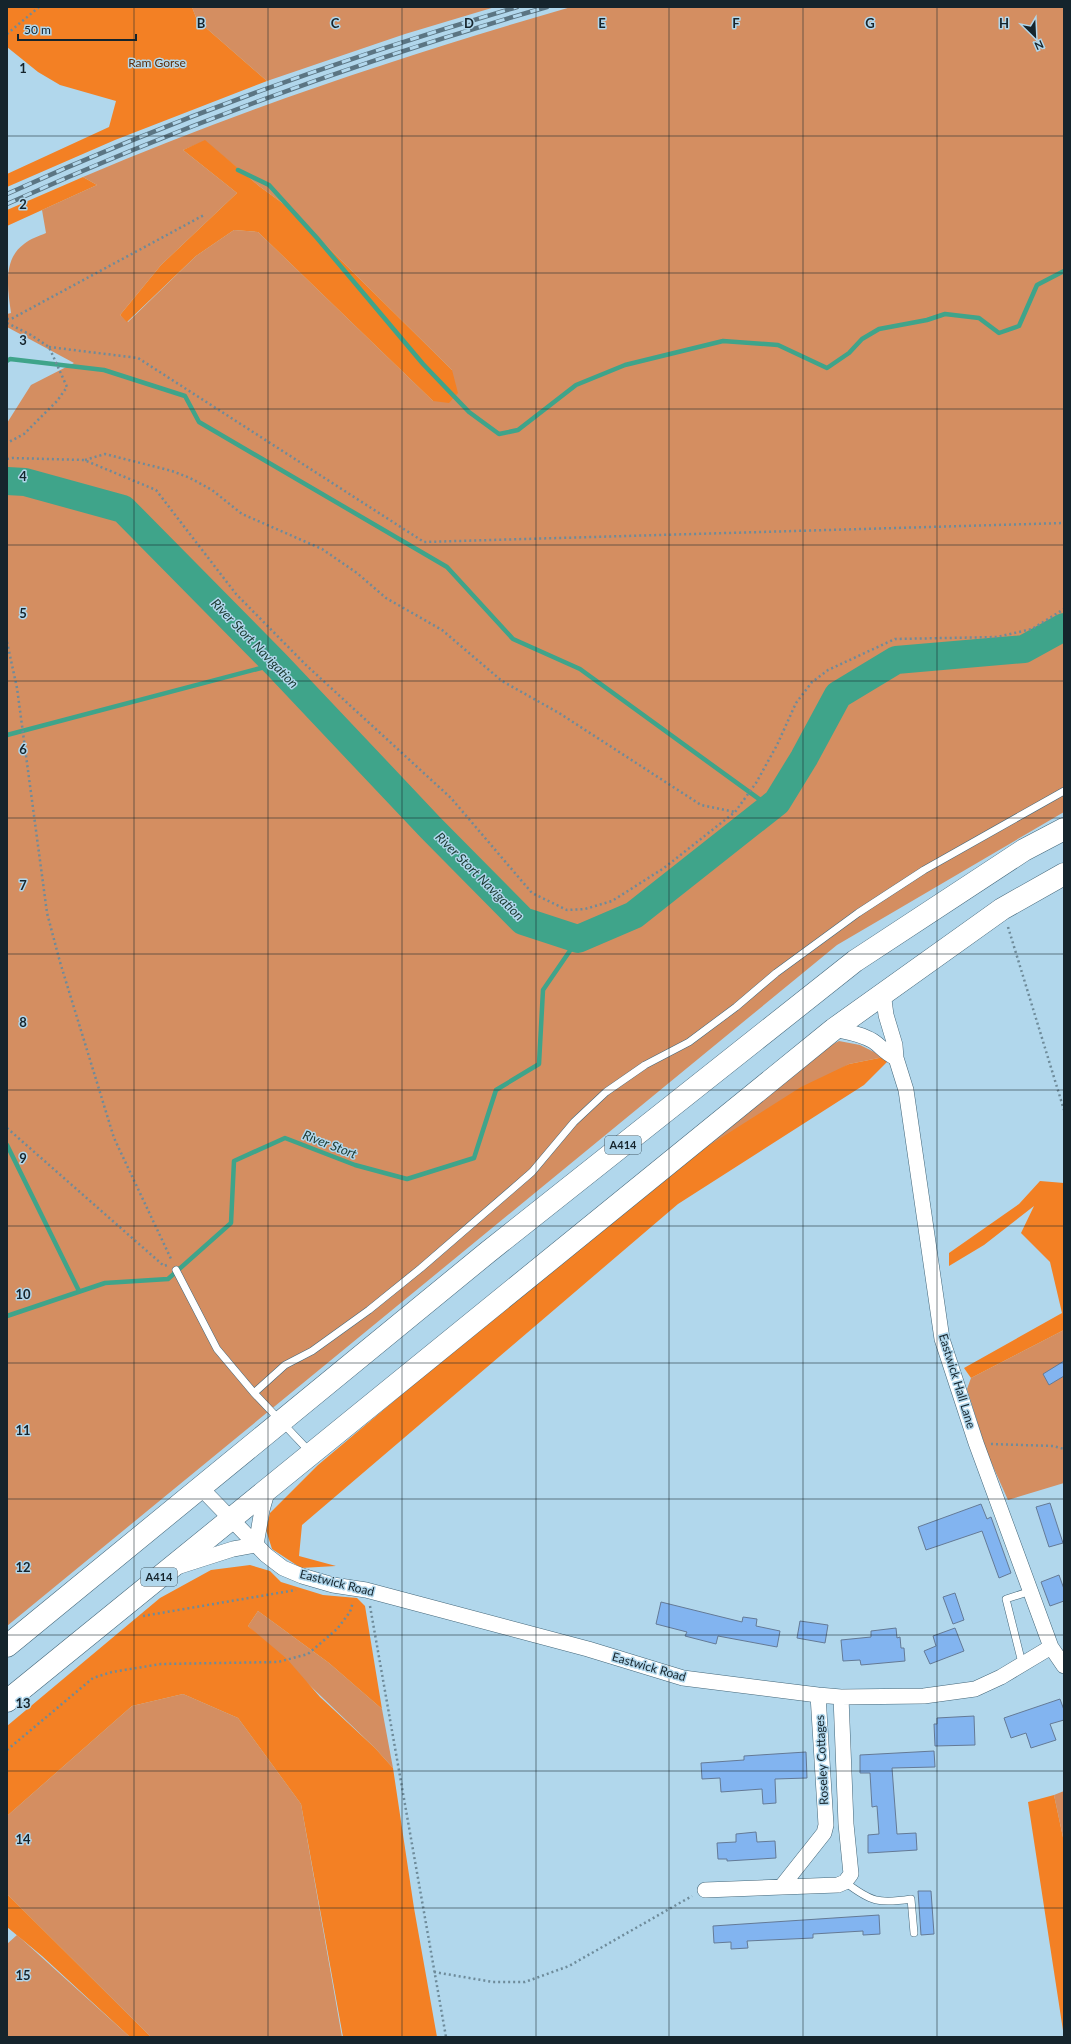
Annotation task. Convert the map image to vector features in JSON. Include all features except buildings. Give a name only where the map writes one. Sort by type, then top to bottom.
[{"type":"highway","name":"A414","points":[[7,1646],[494,1248],[855,960],[1018,854],[1064,829]]},
{"type":"highway","name":"A414","points":[[7,1701],[834,1029],[883,992],[1002,909],[1064,874]]},
{"type":"street","name":"Eastwick Hall Lane","points":[[883,992],[886,1015],[895,1045],[896,1058],[906,1090],[942,1339],[976,1443],[1051,1647],[1064,1666]]},
{"type":"street","points":[[834,1029],[864,1036],[885,1052],[896,1058]]},
{"type":"street","name":"Eastwick Road","points":[[200,1487],[256,1545],[283,1568],[296,1574],[333,1584],[362,1589],[588,1649],[677,1676],[712,1682],[841,1697],[924,1696],[976,1689],[1001,1677],[1022,1663],[1051,1647]]},
{"type":"street","points":[[165,1572],[209,1556],[256,1545],[262,1510],[269,1488]]},
{"type":"street","name":"Roseley Cottages","points":[[818,1695],[826,1825]]},
{"type":"street","name":"Roseley Cottages","points":[[841,1697],[846,1824],[851,1874],[845,1882]]},
{"type":"street","points":[[782,1886],[824,1833],[826,1825],[846,1824]]},
{"type":"street","points":[[705,1890],[838,1885],[845,1882]]},
{"type":"lane","points":[[254,1393],[285,1365],[312,1351],[363,1314],[421,1268],[532,1172],[574,1122],[606,1092],[645,1065],[689,1042],[736,1007],[776,973],[858,913],[924,870],[1064,791]]},
{"type":"lane","points":[[176,1270],[189,1298],[217,1349],[254,1393],[311,1453]]},
{"type":"lane","points":[[1022,1663],[1006,1599],[1031,1591]]},
{"type":"lane","points":[[845,1882],[856,1891],[876,1901],[888,1902],[911,1899],[914,1932]]},
{"type":"path","points":[[7,34],[39,7]]},
{"type":"path","points":[[7,319],[18,315],[204,215]]},
{"type":"path","points":[[7,323],[31,335],[49,347],[138,358],[424,542],[1064,523]]},
{"type":"path","points":[[7,443],[24,434],[56,401],[67,387],[49,347]]},
{"type":"path","points":[[7,459],[32,458],[84,460],[105,454],[172,470],[190,478],[212,490],[242,514],[322,549],[357,573],[386,598],[442,630],[502,681],[559,713],[701,805],[735,812]]},
{"type":"path","points":[[84,460],[156,490],[236,594],[306,665],[451,798],[532,893],[567,910],[586,909],[612,901],[664,868],[735,812],[756,783],[777,745],[796,703],[812,682],[828,670],[895,639],[997,637],[1032,629],[1064,609]]},
{"type":"path","points":[[7,642],[17,688],[47,913],[56,948],[114,1138],[176,1270]]},
{"type":"path","points":[[1002,909],[1064,1110]]},
{"type":"path","points":[[7,1128],[164,1266],[171,1264]]},
{"type":"path","points":[[976,1443],[1053,1446],[1064,1449]]},
{"type":"path","points":[[7,1750],[93,1678],[112,1672],[162,1664],[278,1662],[308,1654],[337,1629],[350,1612],[362,1589]]},
{"type":"path","points":[[362,1589],[446,2037]]},
{"type":"path","points":[[138,1618],[145,1615],[302,1590]]},
{"type":"path","points":[[434,1972],[493,1982],[525,1982],[569,1966],[687,1898],[705,1890]]},
{"type":"shaded area","points":[[192,7],[495,7],[405,34],[267,81],[197,20]]},
{"type":"shaded area","points":[[571,7],[1064,7],[1064,812],[837,945],[7,1626],[7,423],[31,385],[74,363],[7,327],[7,314],[11,313],[8,285],[9,267],[12,258],[24,244],[46,233],[42,210],[97,185],[83,177],[203,128],[324,84],[509,25]],"holes":[[[205,141],[259,186],[285,205],[452,370],[433,401],[258,232],[234,230],[196,256],[128,322],[120,315],[161,265],[237,193],[183,150]]]},
{"type":"shaded area","points":[[839,1041],[860,1045],[884,1057],[849,1064],[683,1162],[826,1048]]},
{"type":"shaded area","points":[[1064,1330],[1064,1483],[1008,1500],[987,1453],[967,1389],[971,1378]]},
{"type":"shaded area","points":[[258,1611],[329,1663],[382,1709],[393,1768],[375,1748],[248,1626]]},
{"type":"shaded area","points":[[183,1694],[238,1718],[301,1804],[342,2037],[151,2037],[7,1894],[7,1816],[132,1706]]},
{"type":"shaded area","points":[[1064,1791],[1064,1842],[1054,1795]]},
{"type":"shaded area","points":[[17,1935],[130,2037],[7,2037],[7,1944]]},
{"type":"green space","name":"Ram Gorse","points":[[7,7],[192,7],[197,20],[267,81],[115,140],[7,187],[7,174],[109,127],[116,101],[60,85],[38,72],[7,47]]},
{"type":"green space","points":[[205,140],[259,186],[285,205],[452,370],[458,393],[449,403],[433,401],[258,232],[234,230],[196,256],[127,322],[120,315],[161,265],[237,193],[183,150]]},
{"type":"green space","points":[[83,177],[97,185],[7,226],[7,210]]},
{"type":"green space","points":[[884,1057],[887,1062],[864,1085],[678,1204],[302,1525],[299,1556],[336,1566],[301,1568],[272,1549],[266,1530],[270,1513],[318,1465],[608,1221],[683,1162],[801,1087],[849,1064]]},
{"type":"green space","points":[[1040,1181],[1064,1183],[1064,1330],[971,1378],[964,1368],[1062,1313],[1050,1262],[1021,1233],[1034,1206],[984,1245],[949,1266],[949,1253],[1019,1204]]},
{"type":"green space","points":[[250,1565],[270,1571],[281,1582],[323,1595],[357,1598],[365,1606],[382,1709],[329,1663],[258,1611],[248,1626],[287,1659],[320,1697],[375,1748],[393,1768],[414,1908],[437,2037],[343,2037],[301,1804],[238,1718],[183,1694],[132,1706],[7,1816],[7,1726],[160,1598],[211,1570]]},
{"type":"green space","points":[[1054,1795],[1064,1842],[1064,2037],[1028,1802]]},
{"type":"green space","points":[[7,1894],[151,2037],[130,2037],[42,1956],[7,1927]]},
{"type":"waterway","points":[[238,170],[269,185],[317,238],[423,364],[469,412],[499,434],[518,430],[576,385],[625,365],[723,341],[778,345],[827,368],[849,353],[862,339],[879,329],[927,320],[945,314],[979,318],[999,333],[1019,326],[1037,285],[1064,271]]},
{"type":"waterway","points":[[7,361],[10,359],[104,370],[185,396],[199,422],[447,567],[513,639],[580,669],[770,807]]},
{"type":"waterway","name":"River Stort Navigation","points":[[7,481],[25,482],[123,509],[276,664],[431,828],[523,921],[578,939],[634,915],[777,802],[804,758],[838,695],[896,660],[1024,649],[1064,627]]},
{"type":"waterway","points":[[7,735],[276,664]]},
{"type":"waterway","name":"River Stort","points":[[7,1316],[105,1283],[168,1279],[231,1223],[234,1161],[285,1138],[355,1165],[407,1179],[474,1158],[496,1090],[539,1064],[543,990],[578,939]]},
{"type":"waterway","points":[[7,1145],[79,1291]]},
{"type":"railway","points":[[7,194],[132,140],[195,115],[387,47],[517,7]]},
{"type":"railway","points":[[7,204],[139,147],[273,96],[409,49],[547,7]]}]
